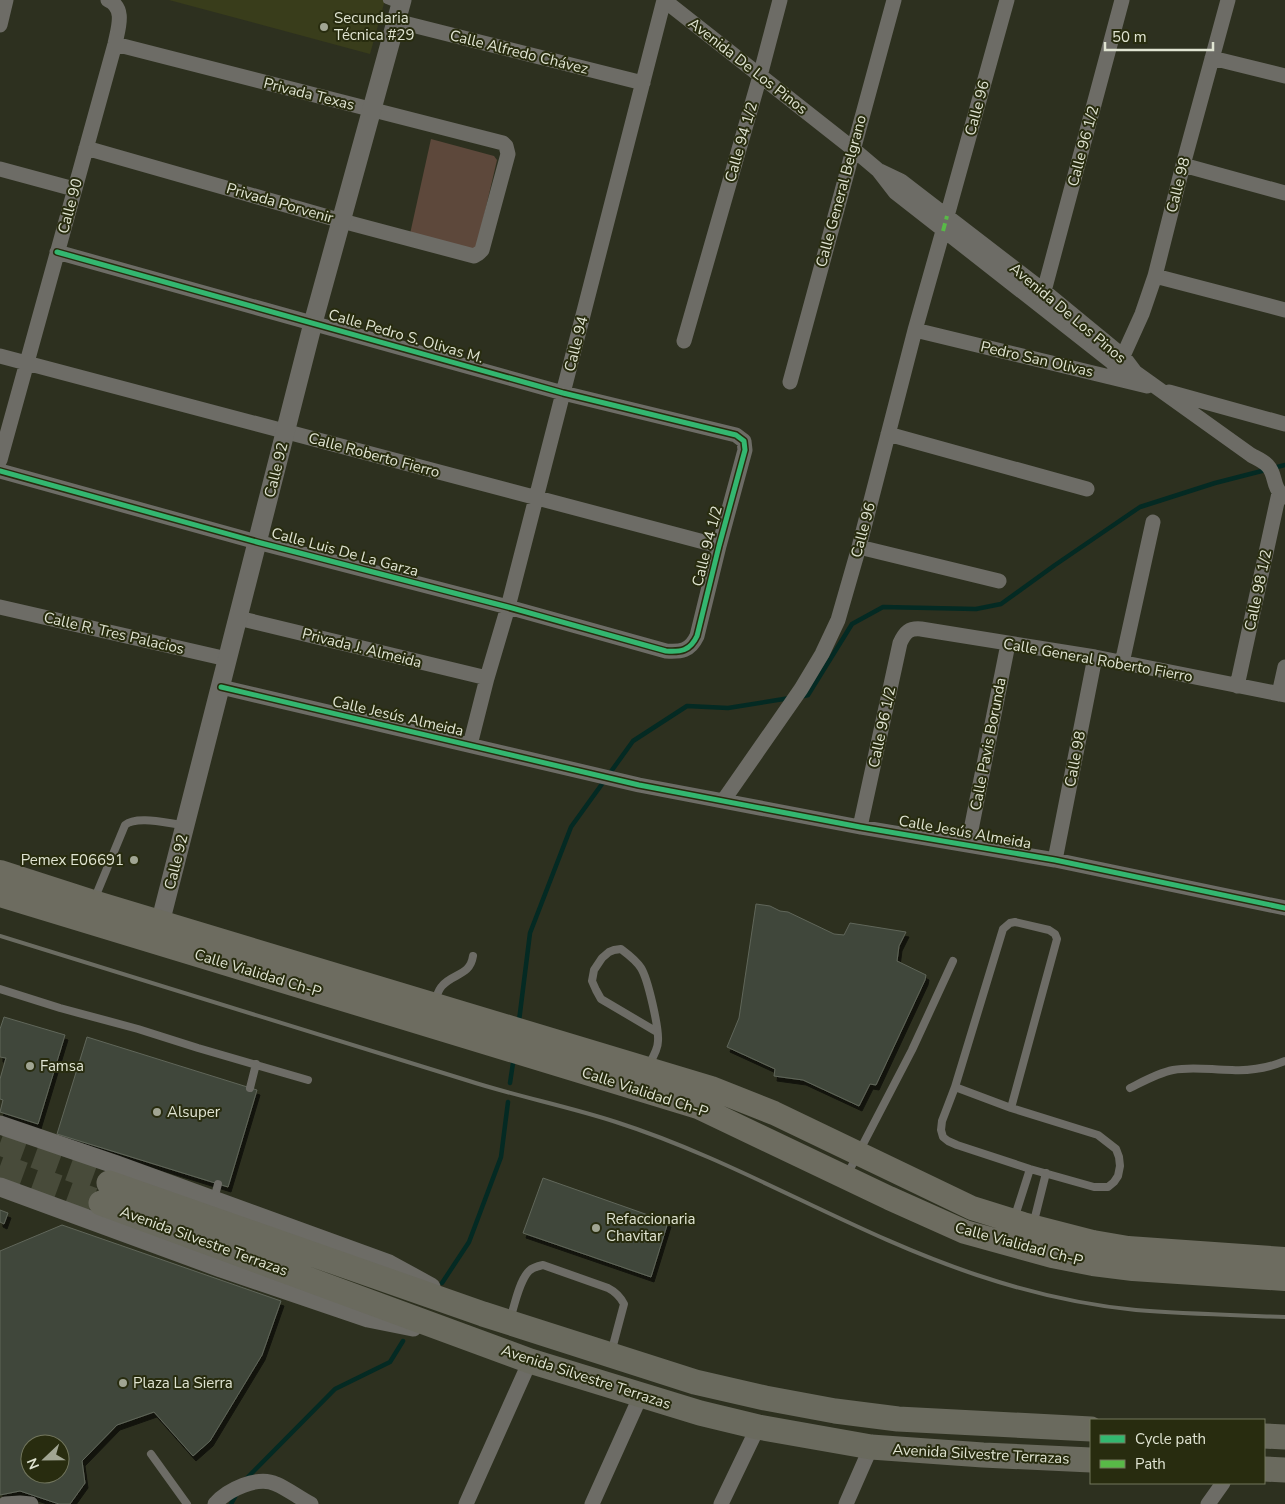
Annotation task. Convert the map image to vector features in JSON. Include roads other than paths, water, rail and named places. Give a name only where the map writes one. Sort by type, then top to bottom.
[{"type":"highway","name":"Avenida Silvestre Terrazas","points":[[1090,1428],[898,1419],[835,1411],[695,1382],[105,1193],[472,1340],[530,1360],[700,1412],[758,1427],[871,1447],[1090,1460]]},
{"type":"highway","points":[[1265,1436],[1285,1437]]},
{"type":"highway","points":[[1265,1470],[1285,1470]]},
{"type":"main road","name":"Calle Vialidad Ch-P","points":[[0,872],[91,912]]},
{"type":"main road","name":"Calle Vialidad Ch-P","points":[[0,895],[91,912],[641,1078],[711,1088],[774,1113],[972,1208],[1060,1258],[1133,1269],[1285,1279]]},
{"type":"main road","name":"Calle Vialidad Ch-P","points":[[641,1078],[698,1107],[965,1232],[1093,1242],[1128,1248],[1285,1259]]},
{"type":"street","points":[[0,25],[6,0]]},
{"type":"street","name":"Avenida De Los Pinos","points":[[664,0],[878,170],[902,181],[945,223],[1117,366],[1135,372],[1158,388]]},
{"type":"street","name":"Calle 94","points":[[470,745],[508,607],[664,0]]},
{"type":"street","name":"Calle 94 1/2","points":[[684,341],[780,0]]},
{"type":"street","name":"Calle General Belgrano","points":[[790,382],[852,148],[894,0]]},
{"type":"street","name":"Calle 96","points":[[723,801],[801,690],[822,654],[838,620],[859,547],[915,330],[1007,0]]},
{"type":"street","name":"Calle 96 1/2","points":[[1044,291],[1122,0]]},
{"type":"street","name":"Calle 98","points":[[1117,366],[1142,314],[1155,276],[1228,0]]},
{"type":"street","name":"Calle 90","points":[[0,460],[115,44],[119,21],[113,4]]},
{"type":"street","name":"Calle Alfredo Chávez","points":[[396,6],[643,83]]},
{"type":"street","name":"Calle 92","points":[[158,932],[313,323],[372,110],[396,6]]},
{"type":"street","name":"Privada Texas","points":[[115,44],[503,143],[508,154],[482,250],[474,256]]},
{"type":"street","points":[[1212,58],[1285,76]]},
{"type":"street","name":"Privada Porvenir","points":[[86,148],[342,221],[474,256]]},
{"type":"street","points":[[1183,165],[1285,193]]},
{"type":"street","points":[[0,169],[74,190]]},
{"type":"street","name":"Avenida De Los Pinos","points":[[945,223],[1044,291],[1117,366]]},
{"type":"street","name":"Calle Pedro S. Olivas M.","points":[[57,252],[563,393],[736,435],[744,441],[745,445]]},
{"type":"street","points":[[1155,276],[1285,310]]},
{"type":"street","name":"Pedro San Olivas","points":[[915,330],[1117,366],[1158,388],[1285,424]]},
{"type":"street","name":"Calle Roberto Fierro","points":[[0,356],[719,546]]},
{"type":"street","points":[[1158,388],[1269,466],[1282,495]]},
{"type":"street","points":[[888,434],[1087,489]]},
{"type":"street","name":"Calle 94 1/2","points":[[685,650],[693,644],[697,636],[745,445]]},
{"type":"street","name":"Calle Luis De La Garza","points":[[0,471],[666,651],[685,650]]},
{"type":"street","name":"Calle 98 1/2","points":[[1237,686],[1282,495]]},
{"type":"street","points":[[1122,663],[1153,522]]},
{"type":"street","points":[[859,547],[999,581]]},
{"type":"street","name":"Calle R. Tres Palacios","points":[[0,607],[228,658]]},
{"type":"street","name":"Privada J. Almeida","points":[[238,618],[487,678]]},
{"type":"street","name":"Calle 96 1/2","points":[[860,827],[900,643],[906,632],[910,629]]},
{"type":"street","name":"Calle General Roberto Fierro","points":[[910,629],[921,629],[1095,657],[1282,695]]},
{"type":"street","name":"Calle Pavis Borunda","points":[[968,845],[1008,644]]},
{"type":"street","name":"Calle 98","points":[[1056,860],[1095,657]]},
{"type":"street","points":[[1282,695],[1285,667]]},
{"type":"street","name":"Calle Jesús Almeida","points":[[220,687],[639,785],[860,827],[1056,860],[1285,908]]},
{"type":"street","points":[[0,1125],[117,1165],[216,1192],[389,1264],[483,1314]]},
{"type":"street","points":[[0,1187],[221,1268],[368,1318],[472,1340]]},
{"type":"street","points":[[466,1504],[530,1360]]},
{"type":"street","points":[[592,1504],[641,1395]]},
{"type":"street","points":[[721,1504],[758,1427]]},
{"type":"street","points":[[846,1504],[871,1447]]},
{"type":"street","points":[[215,1504],[227,1493],[237,1488],[265,1481],[275,1483],[311,1504]]},
{"type":"street","points":[[1208,1504],[1222,1484]]},
{"type":"street","points":[[1222,1484],[1222,1504]]},
{"type":"street","points":[[5,1504],[31,1504]]},
{"type":"lane","points":[[91,912],[125,825],[128,822],[137,820],[185,826]]},
{"type":"lane","points":[[955,1088],[1011,1108],[1098,1135],[1116,1149],[1120,1166],[1118,1176],[1108,1187],[1094,1187],[1030,1169],[957,1145],[943,1137],[941,1130],[942,1121],[955,1088],[1003,929],[1010,922],[1015,922],[1049,930],[1055,934],[1056,939],[1011,1108]]},
{"type":"lane","points":[[641,1078],[656,1051],[658,1042],[657,1032],[647,980],[636,961],[621,949],[609,952],[602,958],[594,970],[592,981],[601,999],[657,1032]]},
{"type":"lane","points":[[431,1014],[442,985],[469,968],[473,956]]},
{"type":"lane","points":[[846,1177],[912,1050],[953,961]]},
{"type":"lane","points":[[0,989],[308,1080]]},
{"type":"lane","points":[[1130,1088],[1173,1070],[1191,1068],[1254,1070],[1285,1061]]},
{"type":"lane","points":[[250,1088],[256,1064]]},
{"type":"lane","points":[[1020,1235],[1030,1169]]},
{"type":"lane","points":[[1020,1235],[1046,1173]]},
{"type":"lane","points":[[510,1322],[522,1282],[529,1271],[543,1265],[608,1288],[621,1298],[624,1304],[611,1355]]},
{"type":"lane","points":[[151,1454],[187,1504]]},
{"type":"waterway","points":[[800,697],[808,695],[852,624],[883,607],[976,609],[1001,604],[1140,507],[1215,483],[1285,465]]},
{"type":"waterway","points":[[519,1021],[530,933],[571,827],[633,741],[687,706],[728,708],[790,698]]},
{"type":"waterway","points":[[510,1083],[513,1063]]},
{"type":"waterway","points":[[442,1283],[469,1242],[501,1157],[508,1102]]},
{"type":"waterway","points":[[247,1478],[335,1389],[390,1362],[403,1341]]},
{"type":"waterway","points":[[231,1504],[236,1495]]},
{"type":"tunnel","points":[[0,1143],[109,1183]]},
{"type":"tunnel","points":[[0,1166],[101,1203]]},
{"type":"railway","points":[[0,936],[485,1086],[616,1122],[708,1157],[841,1219],[931,1258],[996,1281],[1056,1297],[1116,1308],[1285,1317]]},
{"type":"place","name":"Secundaria Técnica #29","points":[[324,27]]},
{"type":"place","name":"Pemex E06691","points":[[134,860]]},
{"type":"place","name":"Famsa","points":[[30,1066]]},
{"type":"place","name":"Alsuper","points":[[157,1112]]},
{"type":"place","name":"Refaccionaria Chavitar","points":[[596,1228]]},
{"type":"place","name":"Plaza La Sierra","points":[[123,1383]]}]
